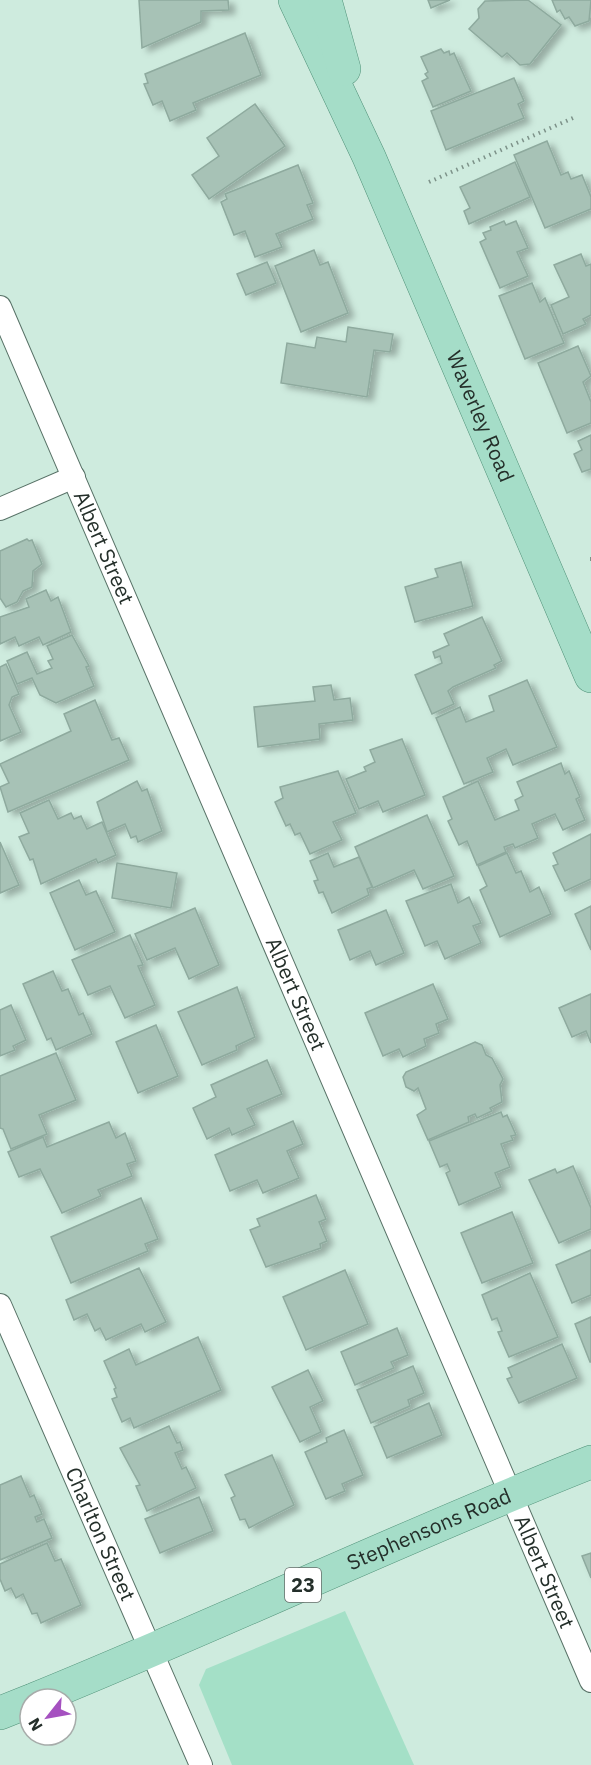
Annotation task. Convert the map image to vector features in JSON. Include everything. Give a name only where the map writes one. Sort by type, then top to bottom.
[{"type":"main road","name":"Waverley Road","points":[[295,0],[369,157],[591,676]]},
{"type":"main road","name":"Waverley Road","points":[[325,0],[369,157]]},
{"type":"main road","name":"Stephensons Road","points":[[64,1687],[153,1651],[510,1494],[591,1462]]},
{"type":"main road","points":[[0,1713],[18,1706]]},
{"type":"street","name":"Albert Street","points":[[0,307],[591,1681]]},
{"type":"street","points":[[0,509],[74,477]]},
{"type":"street","name":"Charlton Street","points":[[0,1305],[201,1765]]},
{"type":"path","points":[[429,182],[573,118]]},
{"type":"green space","points":[[345,1611],[414,1765],[232,1765],[199,1685],[206,1669]]},
{"type":"building","points":[[139,0],[228,0],[229,10],[201,11],[201,22],[142,48]]},
{"type":"building","points":[[428,0],[450,0],[431,8]]},
{"type":"building","points":[[528,0],[561,25],[530,64],[520,65],[507,53],[502,57],[469,29],[479,18],[478,9],[485,1]]},
{"type":"building","points":[[552,0],[591,0],[589,21],[575,26],[569,17],[565,19],[560,10],[557,12]]},
{"type":"building","points":[[245,33],[261,75],[193,103],[196,110],[170,121],[162,101],[153,105],[144,84],[148,83],[145,74]]},
{"type":"building","points":[[441,49],[444,53],[449,51],[450,55],[454,53],[471,91],[433,107],[422,81],[428,78],[425,74],[428,72],[421,57]]},
{"type":"building","points":[[514,78],[524,101],[518,104],[524,118],[446,150],[431,111]]},
{"type":"building","points":[[255,104],[285,146],[209,199],[192,175],[219,156],[207,138]]},
{"type":"building","points":[[547,141],[561,175],[568,172],[571,179],[582,175],[591,197],[591,209],[545,228],[514,155]]},
{"type":"building","points":[[515,162],[530,197],[469,224],[464,211],[470,208],[460,187]]},
{"type":"building","points":[[298,165],[313,203],[307,205],[313,219],[276,234],[282,247],[255,257],[245,231],[234,235],[221,202],[227,199],[225,194]]},
{"type":"building","points":[[504,221],[506,225],[516,221],[528,248],[517,252],[528,276],[500,288],[480,242],[486,239],[483,233]]},
{"type":"building","points":[[314,250],[320,265],[328,262],[348,313],[301,332],[275,266]]},
{"type":"building","points":[[581,254],[586,266],[591,264],[591,315],[583,319],[586,324],[563,334],[551,305],[569,297],[554,265]]},
{"type":"building","points":[[267,262],[276,283],[246,295],[237,274]]},
{"type":"building","points":[[532,283],[540,302],[545,298],[564,343],[525,359],[499,296]]},
{"type":"building","points":[[348,327],[393,334],[390,352],[374,350],[367,397],[281,383],[287,343],[315,348],[317,337],[346,342]]},
{"type":"building","points":[[578,346],[591,376],[583,382],[591,402],[591,423],[567,433],[538,363]]},
{"type":"building","points":[[591,435],[591,469],[582,472],[574,454],[582,450],[578,441]]},
{"type":"building","points":[[27,539],[32,540],[42,564],[33,571],[32,587],[23,591],[17,602],[6,607],[0,598],[0,551]]},
{"type":"building","points":[[461,562],[473,606],[415,622],[405,587],[438,577],[435,569]]},
{"type":"building","points":[[46,590],[51,601],[58,597],[71,632],[43,645],[39,637],[19,646],[15,637],[0,644],[0,617],[29,607],[26,599]]},
{"type":"building","points":[[482,617],[502,661],[494,665],[496,668],[453,687],[448,691],[454,704],[432,714],[415,675],[442,663],[440,656],[435,658],[433,652],[449,645],[444,634]]},
{"type":"building","points":[[72,635],[89,666],[86,667],[94,686],[56,703],[40,695],[32,678],[17,684],[7,661],[27,652],[37,674],[52,668],[48,661],[53,659],[47,646]]},
{"type":"building","points":[[6,664],[19,694],[12,697],[9,705],[21,732],[0,741],[0,667]]},
{"type":"building","points":[[527,680],[557,747],[513,765],[506,749],[487,758],[493,772],[464,784],[436,718],[460,707],[466,722],[494,711],[489,696]]},
{"type":"building","points":[[331,685],[334,700],[350,698],[353,720],[319,724],[320,739],[258,747],[254,707],[315,701],[313,687]]},
{"type":"building","points":[[95,700],[112,740],[119,738],[129,760],[8,812],[0,787],[9,783],[0,764],[71,731],[64,714]]},
{"type":"building","points":[[402,739],[425,795],[383,812],[378,801],[359,809],[346,779],[366,771],[364,767],[375,762],[370,750]]},
{"type":"building","points":[[561,763],[565,774],[569,771],[580,797],[576,799],[585,820],[563,830],[555,814],[532,824],[538,838],[515,848],[513,844],[504,847],[506,852],[477,865],[467,841],[459,845],[448,821],[452,819],[443,797],[478,781],[495,820],[519,810],[515,800],[523,796],[517,782]]},
{"type":"building","points":[[338,771],[356,813],[333,822],[342,840],[310,854],[300,833],[295,835],[290,824],[286,826],[275,802],[283,798],[280,787]]},
{"type":"building","points":[[137,781],[142,791],[147,789],[162,831],[138,842],[136,836],[131,838],[125,824],[107,832],[97,802]]},
{"type":"building","points":[[49,800],[58,819],[71,813],[74,819],[81,816],[87,829],[102,822],[116,855],[98,863],[96,859],[41,884],[33,859],[30,860],[19,837],[29,833],[20,813]]},
{"type":"building","points":[[427,815],[454,876],[423,889],[414,870],[373,888],[355,847]]},
{"type":"building","points":[[591,834],[591,879],[565,891],[553,866],[558,864],[553,853]]},
{"type":"building","points":[[0,842],[19,885],[0,893]]},
{"type":"building","points":[[328,853],[334,867],[359,857],[372,887],[367,889],[369,895],[332,913],[323,892],[319,893],[314,881],[318,880],[310,861]]},
{"type":"building","points":[[507,853],[516,873],[521,871],[530,892],[539,887],[551,914],[500,937],[480,890],[487,886],[478,866]]},
{"type":"building","points":[[117,863],[177,873],[171,908],[112,898]]},
{"type":"building","points":[[79,880],[86,895],[96,891],[115,932],[75,950],[50,893]]},
{"type":"building","points":[[451,884],[458,903],[469,897],[481,923],[473,926],[481,943],[445,959],[437,941],[425,946],[406,901]]},
{"type":"building","points":[[591,906],[591,950],[575,914]]},
{"type":"building","points":[[195,908],[219,965],[189,979],[175,948],[147,960],[135,934]]},
{"type":"building","points":[[386,910],[404,953],[376,965],[370,951],[350,960],[338,930]]},
{"type":"building","points":[[130,935],[143,965],[138,966],[155,1005],[125,1018],[110,986],[88,995],[72,960]]},
{"type":"building","points":[[53,971],[62,991],[68,989],[79,1015],[83,1013],[92,1034],[56,1050],[51,1038],[47,1040],[23,984]]},
{"type":"building","points":[[433,984],[448,1019],[436,1024],[439,1033],[424,1039],[426,1046],[403,1057],[399,1049],[383,1056],[365,1013]]},
{"type":"building","points":[[237,987],[255,1037],[236,1046],[237,1050],[202,1065],[178,1012]]},
{"type":"building","points":[[591,994],[591,1043],[586,1031],[572,1037],[559,1008]]},
{"type":"building","points":[[11,1005],[26,1040],[13,1046],[15,1050],[0,1056],[0,1010]]},
{"type":"building","points":[[156,1025],[178,1076],[138,1093],[116,1042]]},
{"type":"building","points":[[475,1042],[482,1045],[486,1055],[492,1058],[503,1079],[500,1085],[502,1102],[490,1108],[492,1111],[477,1118],[475,1114],[468,1117],[469,1122],[428,1140],[417,1115],[426,1109],[418,1088],[414,1091],[406,1087],[403,1077],[406,1072]]},
{"type":"building","points":[[56,1053],[76,1100],[39,1115],[47,1134],[11,1149],[3,1129],[0,1128],[0,1076]]},
{"type":"building","points":[[267,1060],[282,1094],[247,1109],[255,1125],[232,1135],[229,1128],[207,1139],[193,1108],[216,1097],[211,1085]]},
{"type":"building","points":[[501,1112],[503,1117],[507,1115],[516,1135],[511,1136],[513,1140],[501,1144],[510,1167],[495,1173],[501,1187],[459,1205],[446,1173],[450,1171],[447,1164],[440,1167],[429,1141]]},
{"type":"building","points":[[293,1121],[303,1144],[287,1151],[299,1178],[263,1193],[257,1180],[230,1191],[215,1155]]},
{"type":"building","points":[[109,1122],[116,1138],[125,1133],[136,1161],[127,1164],[132,1176],[98,1190],[101,1196],[62,1213],[40,1169],[19,1177],[8,1152],[43,1137],[47,1147]]},
{"type":"building","points":[[573,1166],[591,1208],[591,1229],[559,1243],[529,1180],[555,1169],[557,1173]]},
{"type":"building","points":[[316,1195],[326,1219],[319,1222],[327,1241],[320,1244],[321,1248],[266,1267],[250,1230],[260,1226],[257,1219]]},
{"type":"building","points":[[141,1198],[158,1239],[145,1244],[148,1251],[71,1283],[51,1237]]},
{"type":"building","points":[[512,1212],[533,1263],[482,1283],[461,1233]]},
{"type":"building","points":[[591,1250],[591,1295],[572,1303],[556,1265]]},
{"type":"building","points":[[139,1268],[166,1322],[145,1332],[141,1324],[106,1340],[100,1328],[95,1331],[87,1314],[74,1320],[66,1300]]},
{"type":"building","points":[[345,1270],[368,1324],[306,1350],[283,1297]]},
{"type":"building","points":[[530,1273],[558,1337],[509,1357],[498,1332],[502,1331],[497,1318],[492,1320],[482,1295]]},
{"type":"building","points":[[591,1317],[591,1362],[590,1362],[575,1324]]},
{"type":"building","points":[[397,1328],[408,1355],[391,1362],[394,1368],[355,1385],[341,1352]]},
{"type":"building","points":[[198,1337],[221,1390],[134,1428],[130,1418],[122,1422],[112,1399],[117,1397],[114,1389],[116,1388],[104,1361],[129,1349],[136,1365]]},
{"type":"building","points":[[562,1344],[577,1378],[519,1403],[507,1379],[512,1377],[508,1368]]},
{"type":"building","points":[[413,1366],[424,1393],[408,1400],[410,1406],[371,1423],[357,1390]]},
{"type":"building","points":[[308,1370],[323,1401],[310,1407],[321,1432],[300,1442],[272,1387]]},
{"type":"building","points":[[429,1403],[442,1435],[387,1458],[374,1427]]},
{"type":"building","points":[[169,1426],[183,1450],[175,1453],[182,1469],[186,1467],[196,1488],[147,1511],[136,1486],[140,1485],[120,1448]]},
{"type":"building","points":[[344,1430],[363,1475],[342,1484],[345,1491],[326,1499],[305,1452],[327,1442],[326,1438]]},
{"type":"building","points":[[272,1455],[294,1505],[249,1528],[245,1519],[240,1520],[231,1498],[235,1496],[225,1475]]},
{"type":"building","points":[[21,1476],[30,1497],[34,1495],[42,1514],[35,1517],[37,1522],[44,1519],[52,1538],[0,1560],[0,1485]]},
{"type":"building","points":[[199,1497],[213,1531],[160,1553],[145,1519]]},
{"type":"building","points":[[47,1543],[55,1561],[61,1559],[81,1605],[41,1623],[37,1613],[32,1614],[23,1594],[16,1598],[11,1588],[5,1591],[0,1579],[0,1564]]},
{"type":"building","points":[[591,1553],[591,1578],[582,1556]]}]
